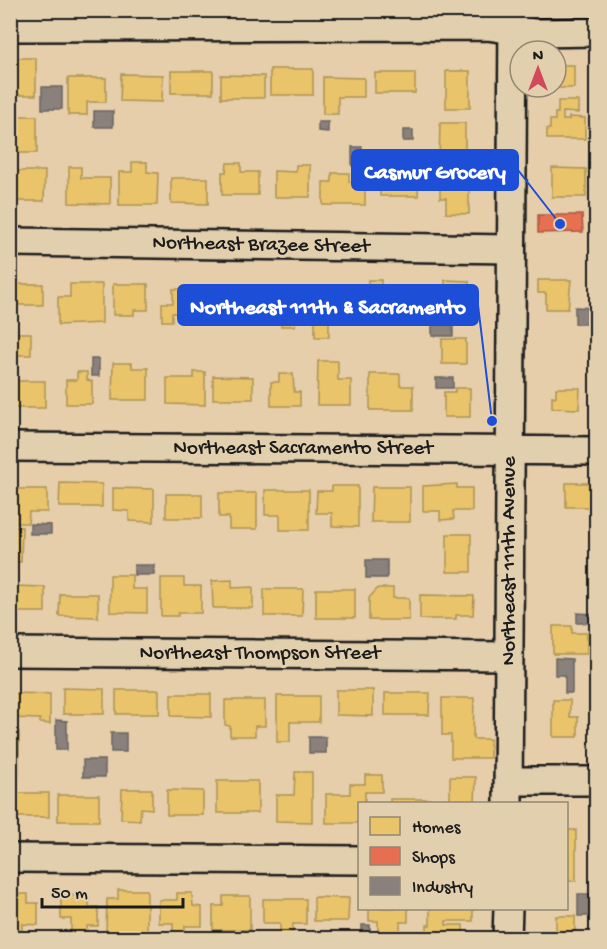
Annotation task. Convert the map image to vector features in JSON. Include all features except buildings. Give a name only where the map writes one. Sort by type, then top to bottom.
[{"type":"street","points":[[10,27],[487,26],[513,20],[535,33],[597,33]]},
{"type":"street","name":"Northeast 111th Avenue","points":[[508,792],[513,20]]},
{"type":"street","name":"Northeast Brazee Street","points":[[10,242],[511,249]]},
{"type":"street","name":"Northeast Sacramento Street","points":[[10,447],[597,451]]},
{"type":"street","name":"Northeast Thompson Street","points":[[10,652],[509,656]]},
{"type":"street","points":[[508,792],[597,781]]},
{"type":"street","points":[[10,858],[358,860]]},
{"type":"street","points":[[507,939],[508,910]]},
{"type":"place","name":"Casmur Grocery","points":[[560,224]]},
{"type":"place","name":"Northeast 111th & Sacramento","points":[[492,421]]}]
